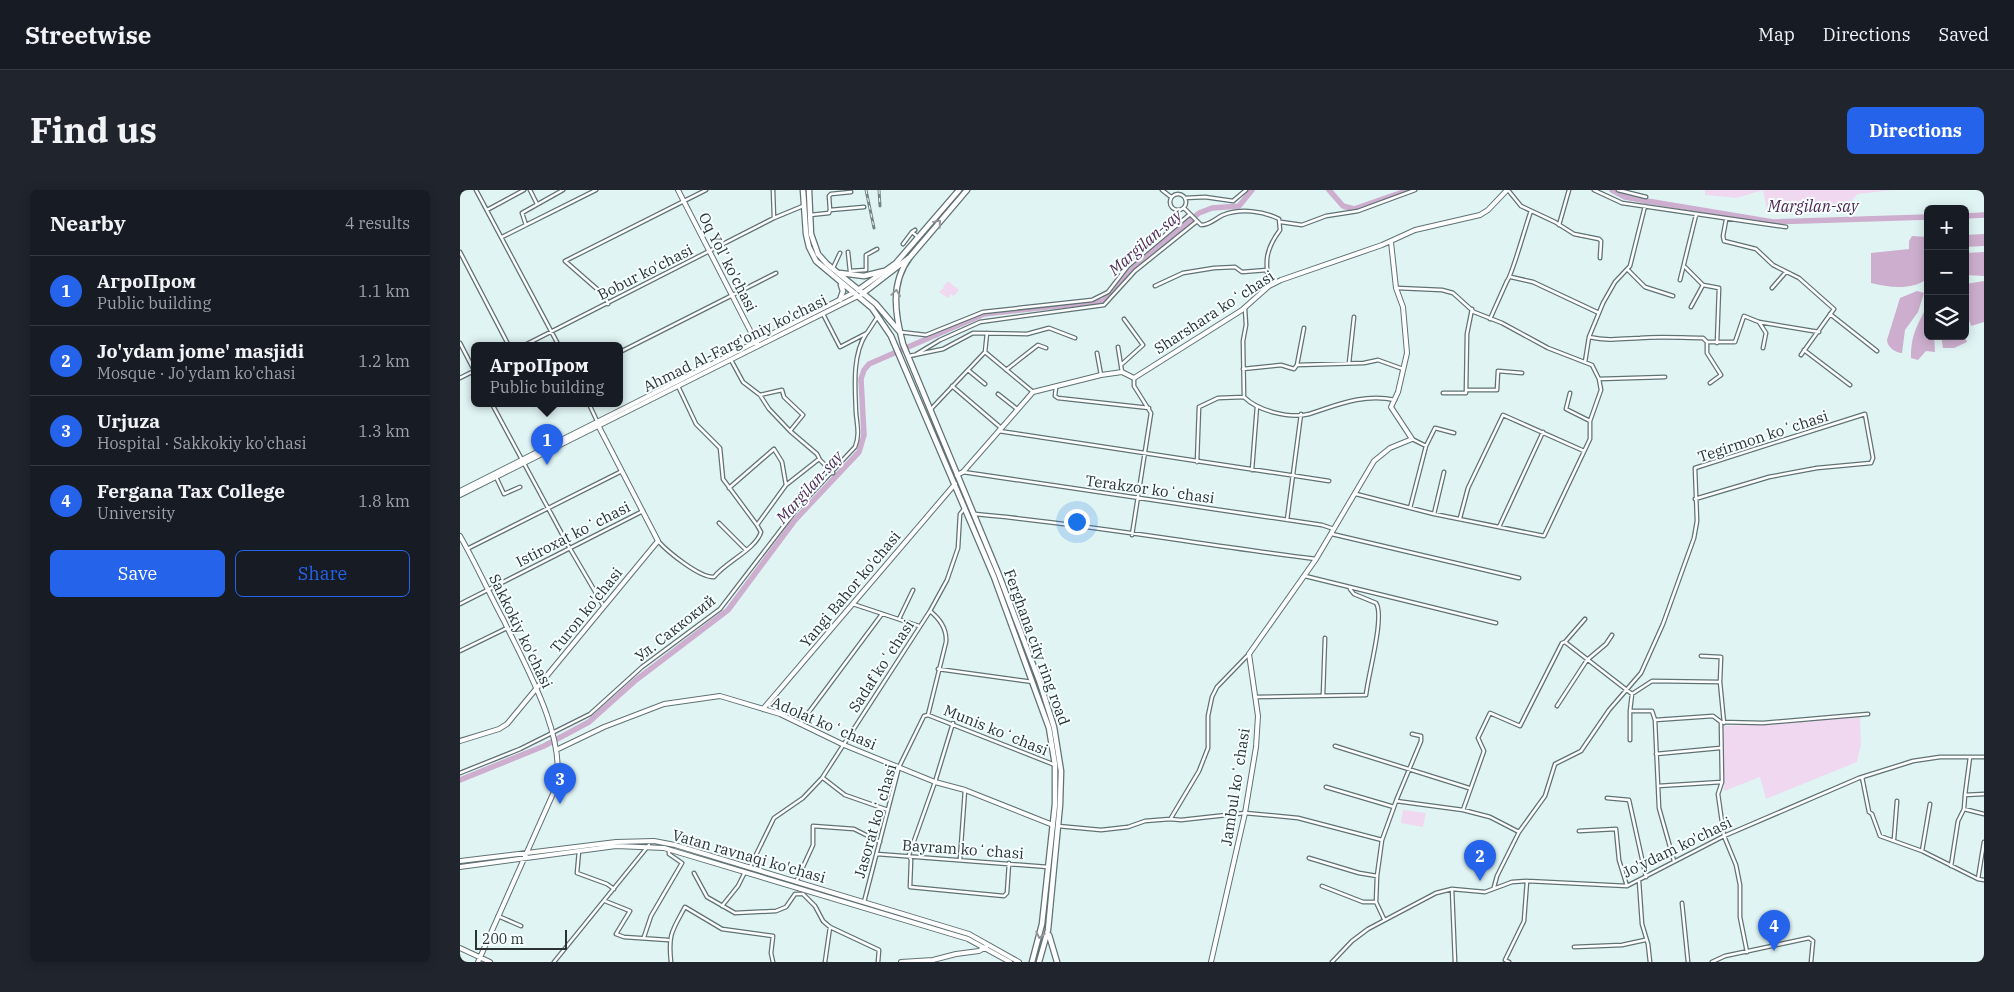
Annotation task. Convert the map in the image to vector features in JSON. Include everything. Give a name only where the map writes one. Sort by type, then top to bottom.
[{"type":"highway","points":[[804,190],[810,215],[814,246],[822,259],[832,269],[862,291],[900,332]]},
{"type":"highway","points":[[809,190],[807,205],[809,247],[821,267],[878,315]]},
{"type":"highway","points":[[862,291],[890,269],[959,190]]},
{"type":"highway","points":[[856,295],[910,256],[967,190]]},
{"type":"highway","name":"Ferghana city ring road","points":[[910,256],[902,271],[896,294],[895,308],[902,344],[973,514],[1014,622],[1049,728],[1055,765],[1053,825],[1042,924],[1032,962]]},
{"type":"highway","points":[[832,269],[851,276],[866,276],[890,269]]},
{"type":"highway","points":[[839,282],[843,291],[840,300]]},
{"type":"highway","name":"Ferghana city ring road","points":[[878,315],[896,345],[1040,683],[1056,736],[1061,775],[1058,826],[1048,930],[1039,962]]},
{"type":"highway","points":[[1048,930],[1057,962]]},
{"type":"street","points":[[476,190],[557,342]]},
{"type":"street","points":[[487,210],[524,190]]},
{"type":"street","points":[[530,190],[537,204]]},
{"type":"street","points":[[526,225],[522,213],[563,190]]},
{"type":"street","points":[[502,237],[596,190]]},
{"type":"street","name":"Oq Yol' ko'chasi","points":[[678,190],[757,343]]},
{"type":"street","points":[[608,304],[605,296],[565,261],[706,190]]},
{"type":"street","points":[[773,190],[774,218]]},
{"type":"street","points":[[1162,190],[1171,197]]},
{"type":"street","points":[[1185,198],[1205,197],[1233,201],[1246,190]]},
{"type":"street","points":[[1184,208],[1196,222],[1206,225],[1223,215],[1248,211],[1274,216],[1281,222],[1302,226],[1326,216],[1358,211],[1415,190]]},
{"type":"street","points":[[1508,190],[1521,206],[1574,234],[1599,239],[1601,241],[1600,258]]},
{"type":"street","name":"Sharshara koʻchasi","points":[[1134,378],[1245,307],[1269,286],[1294,275],[1391,242],[1415,230],[1480,215],[1488,210],[1508,190]]},
{"type":"street","points":[[1559,225],[1569,190]]},
{"type":"street","points":[[1594,190],[1622,203],[1726,220],[1786,227]]},
{"type":"street","points":[[1618,190],[1646,197]]},
{"type":"street","points":[[830,210],[829,196],[831,194],[851,192]]},
{"type":"street","points":[[1171,197],[1181,192],[1186,203],[1184,208]]},
{"type":"street","points":[[1171,197],[1170,202],[1173,209],[1184,208]]},
{"type":"street","name":"Bobur ko'chasi","points":[[531,342],[774,218],[807,205]]},
{"type":"street","points":[[1585,362],[1589,337],[1599,313],[1615,282],[1628,270],[1645,206]]},
{"type":"street","points":[[810,215],[829,213],[830,210],[864,207]]},
{"type":"street","points":[[1490,318],[1506,281],[1511,277],[1516,252],[1531,211]]},
{"type":"street","points":[[900,332],[926,335],[982,312],[1092,300],[1108,292],[1128,266],[1189,215]]},
{"type":"street","points":[[1680,280],[1685,267],[1696,215]]},
{"type":"street","points":[[1726,220],[1724,241],[1756,249],[1773,265],[1799,278],[1834,309],[1801,355]]},
{"type":"street","points":[[915,354],[940,340],[980,322],[1104,305],[1135,271],[1196,222]]},
{"type":"street","points":[[1269,286],[1266,256],[1274,236],[1280,230],[1281,222]]},
{"type":"street","points":[[903,244],[914,231],[918,237]]},
{"type":"street","points":[[1391,242],[1396,288],[1403,307],[1407,353],[1395,400],[1391,405],[1392,410],[1412,439],[1426,446]]},
{"type":"street","points":[[866,276],[866,255],[877,250]]},
{"type":"street","points":[[460,252],[507,342]]},
{"type":"street","points":[[848,252],[850,271],[866,270]]},
{"type":"street","points":[[832,269],[840,253]]},
{"type":"street","points":[[1155,286],[1183,273],[1214,268],[1235,267],[1242,272],[1267,270]]},
{"type":"street","points":[[1685,267],[1704,285],[1719,290],[1716,343]]},
{"type":"street","points":[[1628,270],[1645,287],[1674,296]]},
{"type":"street","points":[[1772,288],[1786,272]]},
{"type":"street","points":[[623,350],[776,273]]},
{"type":"street","points":[[1511,277],[1533,282],[1599,313]]},
{"type":"street","points":[[1691,307],[1704,285]]},
{"type":"street","points":[[1356,494],[1434,514],[1544,536],[1590,439],[1590,421],[1600,398],[1599,379],[1592,365],[1548,348],[1472,309],[1453,293],[1396,288]]},
{"type":"street","name":"Ahmad Al-Farg'oniy ko'chasi","points":[[460,491],[840,300],[856,295]]},
{"type":"street","name":"Ahmad Al-Farg'oniy ko'chasi","points":[[598,423],[731,360],[757,343],[823,314],[856,295]]},
{"type":"street","points":[[1244,397],[1245,307]]},
{"type":"street","points":[[1443,393],[1465,394],[1467,390],[1467,334],[1472,309]]},
{"type":"street","points":[[823,314],[840,347],[866,334]]},
{"type":"street","points":[[1830,314],[1878,352]]},
{"type":"street","name":"Ул. Саккокий","points":[[460,773],[551,734],[590,714],[642,668],[720,609],[796,510],[852,453],[858,442],[855,381],[860,343],[878,315]]},
{"type":"street","points":[[1589,337],[1613,341],[1640,338],[1704,338],[1707,342],[1735,342],[1744,316],[1759,322],[1819,332]]},
{"type":"street","points":[[1349,363],[1354,317]]},
{"type":"street","points":[[1122,364],[1143,345],[1124,319]]},
{"type":"street","points":[[1759,322],[1766,333],[1763,348]]},
{"type":"street","points":[[907,356],[943,349],[969,334],[1027,334],[1049,328],[1075,338]]},
{"type":"street","points":[[1243,369],[1281,365],[1294,369],[1297,365],[1304,328]]},
{"type":"street","points":[[930,411],[985,352],[987,334]]},
{"type":"street","points":[[1707,342],[1707,353],[1721,375],[1710,383]]},
{"type":"street","points":[[460,343],[471,365]]},
{"type":"street","points":[[1006,370],[1038,345],[1046,348]]},
{"type":"street","points":[[1118,347],[1122,372]]},
{"type":"street","points":[[1804,350],[1850,385]]},
{"type":"street","points":[[985,352],[1033,392]]},
{"type":"street","points":[[1097,353],[1101,375]]},
{"type":"street","points":[[731,360],[743,382],[760,395],[769,409],[790,431],[817,454],[833,473]]},
{"type":"street","points":[[1297,365],[1378,360],[1403,369]]},
{"type":"street","points":[[968,370],[985,384]]},
{"type":"street","points":[[1467,390],[1497,390],[1498,371],[1522,372]]},
{"type":"street","points":[[957,475],[963,472],[1033,392],[1056,385],[1122,372],[1134,378],[1134,386],[1152,413],[1132,534]]},
{"type":"street","points":[[1599,379],[1665,377]]},
{"type":"street","points":[[1056,385],[1055,396],[1058,398],[1144,409],[1149,408]]},
{"type":"street","points":[[590,407],[658,541],[672,556],[712,578],[726,563],[746,550],[760,536],[761,532],[723,479],[720,448],[696,424],[678,386]]},
{"type":"street","points":[[952,386],[999,429],[1146,454],[1329,481]]},
{"type":"street","points":[[760,395],[782,390],[784,397],[803,415],[790,431]]},
{"type":"street","points":[[1570,393],[1566,409],[1590,421]]},
{"type":"street","points":[[998,394],[1017,409]]},
{"type":"street","points":[[1197,462],[1200,407],[1218,398],[1244,397],[1272,413],[1301,414],[1308,414],[1347,400],[1378,397],[1395,400]]},
{"type":"street","points":[[1252,470],[1257,406]]},
{"type":"street","points":[[494,407],[569,548],[604,605]]},
{"type":"street","points":[[1287,520],[1301,414]]},
{"type":"street","name":"Tegirmon koʻchasi","points":[[1865,414],[1873,458],[1871,463],[1817,468],[1769,477],[1696,499],[1695,468],[1865,414]]},
{"type":"street","points":[[1460,518],[1468,488],[1502,417],[1505,416],[1584,451]]},
{"type":"street","points":[[1410,508],[1426,446],[1435,428],[1454,432]]},
{"type":"street","points":[[1499,527],[1543,432]]},
{"type":"street","points":[[1170,819],[1199,771],[1208,748],[1208,716],[1212,696],[1217,687],[1249,654],[1305,576],[1380,454],[1412,439]]},
{"type":"street","points":[[729,488],[774,450],[782,462],[786,485]]},
{"type":"street","points":[[756,525],[786,485],[819,458]]},
{"type":"street","name":"Ahmad Al-Farg'oniy ko'chasi","points":[[460,495],[523,461]]},
{"type":"street","points":[[467,548],[622,472]]},
{"type":"street","name":"Terakzor koʻchasi","points":[[963,472],[1287,520],[1334,529]]},
{"type":"street","points":[[1434,514],[1444,472]]},
{"type":"street","points":[[496,477],[504,494],[520,487]]},
{"type":"street","name":"Yangi Bahor ko'chasi","points":[[763,709],[955,484]]},
{"type":"street","points":[[1494,887],[1497,876],[1519,832],[1545,796],[1555,764],[1581,751],[1609,710],[1641,673],[1664,624],[1694,538],[1697,521],[1696,499]]},
{"type":"street","name":"Sadaf koʻchasi","points":[[750,867],[774,818],[803,798],[822,778],[930,610],[955,561],[958,548],[960,514],[965,508]]},
{"type":"street","name":"Istiroxat koʻchasi","points":[[460,604],[643,511]]},
{"type":"street","points":[[973,514],[1055,522],[1316,559]]},
{"type":"street","points":[[719,523],[746,550]]},
{"type":"street","points":[[1332,534],[1519,578]]},
{"type":"street","name":"Sakkokiy ko'chasi","points":[[460,536],[538,688],[556,750],[558,772],[556,787],[478,962]]},
{"type":"street","name":"Turon ko'chasi","points":[[460,741],[504,727],[658,541]]},
{"type":"street","points":[[1305,576],[1350,589],[1496,623]]},
{"type":"street","points":[[1255,697],[1366,695],[1380,616],[1376,603],[1354,594],[1350,589]]},
{"type":"street","points":[[899,619],[913,590]]},
{"type":"street","points":[[852,603],[919,626]]},
{"type":"street","name":"Jasorat koʻchasi","points":[[864,902],[900,767],[924,716],[928,715],[946,636],[938,618],[930,610]]},
{"type":"street","points":[[800,724],[882,614]]},
{"type":"street","points":[[1463,810],[1469,788],[1484,751],[1478,738],[1490,713],[1520,726],[1544,676],[1564,642],[1585,620]]},
{"type":"street","points":[[460,651],[507,628]]},
{"type":"street","points":[[1557,706],[1587,660],[1606,644],[1612,635]]},
{"type":"street","points":[[1323,695],[1325,638]]},
{"type":"street","points":[[1564,642],[1632,694]]},
{"type":"street","name":"Jambul koʻchasi","points":[[1211,962],[1245,813],[1256,747],[1258,716],[1249,654]]},
{"type":"street","points":[[1701,656],[1721,657],[1720,682],[1723,722],[1720,748],[1722,782],[1718,794],[1724,836],[1736,865],[1740,885],[1740,917],[1747,952]]},
{"type":"street","points":[[938,669],[1034,682]]},
{"type":"street","points":[[1632,694],[1652,681],[1720,682]]},
{"type":"street","points":[[1630,740],[1632,694]]},
{"type":"street","name":"Adolat koʻchasi","points":[[556,750],[604,727],[664,704],[720,696],[780,714],[844,745],[935,782],[965,790],[1053,825]]},
{"type":"street","points":[[1630,712],[1652,711],[1655,720],[1661,820],[1674,861]]},
{"type":"street","points":[[1655,720],[1713,716],[1723,722],[1763,723],[1868,714]]},
{"type":"street","name":"Munis koʻchasi","points":[[928,715],[1055,765]]},
{"type":"street","points":[[952,723],[935,782],[909,855],[911,860],[910,887],[912,889],[1004,896],[1007,894],[1009,863]]},
{"type":"street","points":[[1384,919],[1376,902],[1377,876],[1382,840],[1422,738],[1419,734],[1412,734]]},
{"type":"street","points":[[1335,746],[1469,788]]},
{"type":"street","points":[[1656,754],[1720,748]]},
{"type":"street","points":[[1951,866],[1958,821],[1964,809],[1970,757]]},
{"type":"street","name":"Jo'ydam ko'chasi","points":[[1332,962],[1352,941],[1384,919],[1436,893],[1452,889],[1485,892],[1494,887],[1527,881],[1626,886],[1724,836],[1862,777],[1913,761],[1984,757]]},
{"type":"street","points":[[1862,777],[1869,812],[1872,814],[1880,836],[1894,839],[1978,879],[1984,880]]},
{"type":"street","points":[[822,778],[845,795],[888,810]]},
{"type":"street","points":[[1658,786],[1722,782]]},
{"type":"street","points":[[1326,787],[1394,807]]},
{"type":"street","points":[[960,859],[965,790]]},
{"type":"street","points":[[1965,795],[1984,794]]},
{"type":"street","points":[[1607,798],[1629,800],[1646,876]]},
{"type":"street","points":[[1396,801],[1486,815],[1519,832]]},
{"type":"street","points":[[1894,839],[1897,802]]},
{"type":"street","points":[[1922,851],[1930,804]]},
{"type":"street","points":[[1964,809],[1984,814]]},
{"type":"street","points":[[1058,826],[1101,830],[1128,827],[1145,821],[1181,820],[1245,813],[1308,820],[1382,840]]},
{"type":"street","points":[[796,882],[812,845],[813,826],[854,829],[880,842]]},
{"type":"street","points":[[1579,831],[1616,829],[1619,860],[1626,886]]},
{"type":"street","name":"Vatan ravnaqi ko'chasi","points":[[460,861],[616,842],[654,841],[685,847],[750,867],[803,892],[968,939],[986,947],[1010,962]]},
{"type":"street","points":[[1978,879],[1984,842]]},
{"type":"street","name":"Vatan ravnaqi ko'chasi","points":[[460,867],[616,846],[668,848],[746,871],[758,872],[796,882],[969,934],[1019,962]]},
{"type":"street","points":[[554,962],[648,846]]},
{"type":"street","points":[[644,937],[651,916],[682,863],[670,854],[668,848]]},
{"type":"street","points":[[579,851],[577,873],[607,884],[614,889]]},
{"type":"street","name":"Bayram koʻchasi","points":[[876,854],[1048,867]]},
{"type":"street","points":[[1308,858],[1358,873],[1377,876]]},
{"type":"street","points":[[722,906],[738,886],[746,871]]},
{"type":"street","points":[[694,873],[706,897],[735,913],[769,913],[784,908],[795,894],[803,892],[815,906],[822,921],[830,927],[877,949],[879,952],[878,962]]},
{"type":"street","points":[[1509,962],[1504,961],[1524,921],[1527,881]]},
{"type":"street","points":[[1639,881],[1645,940],[1648,944],[1650,962]]},
{"type":"street","points":[[1322,886],[1364,902],[1376,902]]},
{"type":"street","points":[[1452,889],[1455,962]]},
{"type":"street","points":[[605,901],[630,911],[616,934],[624,937],[644,937],[669,941]]},
{"type":"street","points":[[1682,903],[1688,962]]},
{"type":"street","points":[[671,962],[669,941],[671,931],[685,907],[722,930],[773,936],[771,953],[773,962]]},
{"type":"street","points":[[498,916],[521,926]]},
{"type":"street","points":[[825,962],[830,927]]},
{"type":"street","points":[[1712,962],[1725,956],[1809,938],[1812,941],[1811,962]]},
{"type":"street","points":[[1574,947],[1622,945],[1645,940]]},
{"type":"street","points":[[901,962],[933,960],[956,954],[980,951],[986,947]]},
{"type":"street","points":[[460,948],[490,962]]},
{"type":"shaded area","points":[[1705,190],[1763,190],[1737,198],[1705,195]]},
{"type":"shaded area","points":[[1763,190],[1893,190],[1858,194],[1846,206],[1811,210],[1767,210]]},
{"type":"shaded area","points":[[1984,234],[1984,246],[1969,247],[1969,235]]},
{"type":"shaded area","points":[[1912,236],[1924,237],[1924,281],[1907,287],[1892,287],[1871,283],[1871,253],[1909,249],[1909,241]]},
{"type":"shaded area","points":[[1984,252],[1984,276],[1969,275],[1969,253]]},
{"type":"shaded area","points":[[948,281],[959,290],[954,296],[951,294],[948,298],[939,292],[943,288],[947,291],[943,287]]},
{"type":"shaded area","points":[[1984,281],[1984,322],[1971,326],[1969,320],[1969,283]]},
{"type":"shaded area","points":[[1917,291],[1924,293],[1918,312],[1905,330],[1902,353],[1895,351],[1887,343],[1900,298]]},
{"type":"shaded area","points":[[1924,312],[1924,340],[1934,340],[1935,352],[1926,351],[1918,360],[1911,358],[1912,342]]},
{"type":"shaded area","points":[[1942,340],[1966,340],[1967,342],[1954,348],[1943,348]]},
{"type":"shaded area","points":[[1860,716],[1861,744],[1857,762],[1766,799],[1760,777],[1724,791],[1723,726],[1800,722]]},
{"type":"shaded area","points":[[1403,810],[1426,813],[1423,827],[1401,823]]},
{"type":"waterway","name":"Margilan-say","points":[[460,780],[544,746],[589,722],[636,680],[728,610],[795,520],[859,452],[864,435],[861,379],[864,370],[869,364],[984,314],[1103,301],[1112,294],[1130,271],[1199,213],[1212,208],[1239,206],[1252,190]]},
{"type":"waterway","name":"Margilan-say","points":[[1329,190],[1343,206],[1354,209],[1409,190]]},
{"type":"waterway","name":"Margilan-say","points":[[1612,190],[1625,197],[1773,222],[1924,217]]},
{"type":"waterway","name":"Margilan-say","points":[[1969,216],[1984,215]]},
{"type":"railway","points":[[866,190],[874,228]]},
{"type":"railway","points":[[879,190],[880,206]]},
{"type":"place","name":"АгроПром","points":[[547,465]]},
{"type":"place","name":"Urjuza","points":[[560,804]]},
{"type":"place","name":"Jo'ydam jome' masjidi","points":[[1480,881]]},
{"type":"place","name":"Fergana Tax College","points":[[1774,951]]}]
